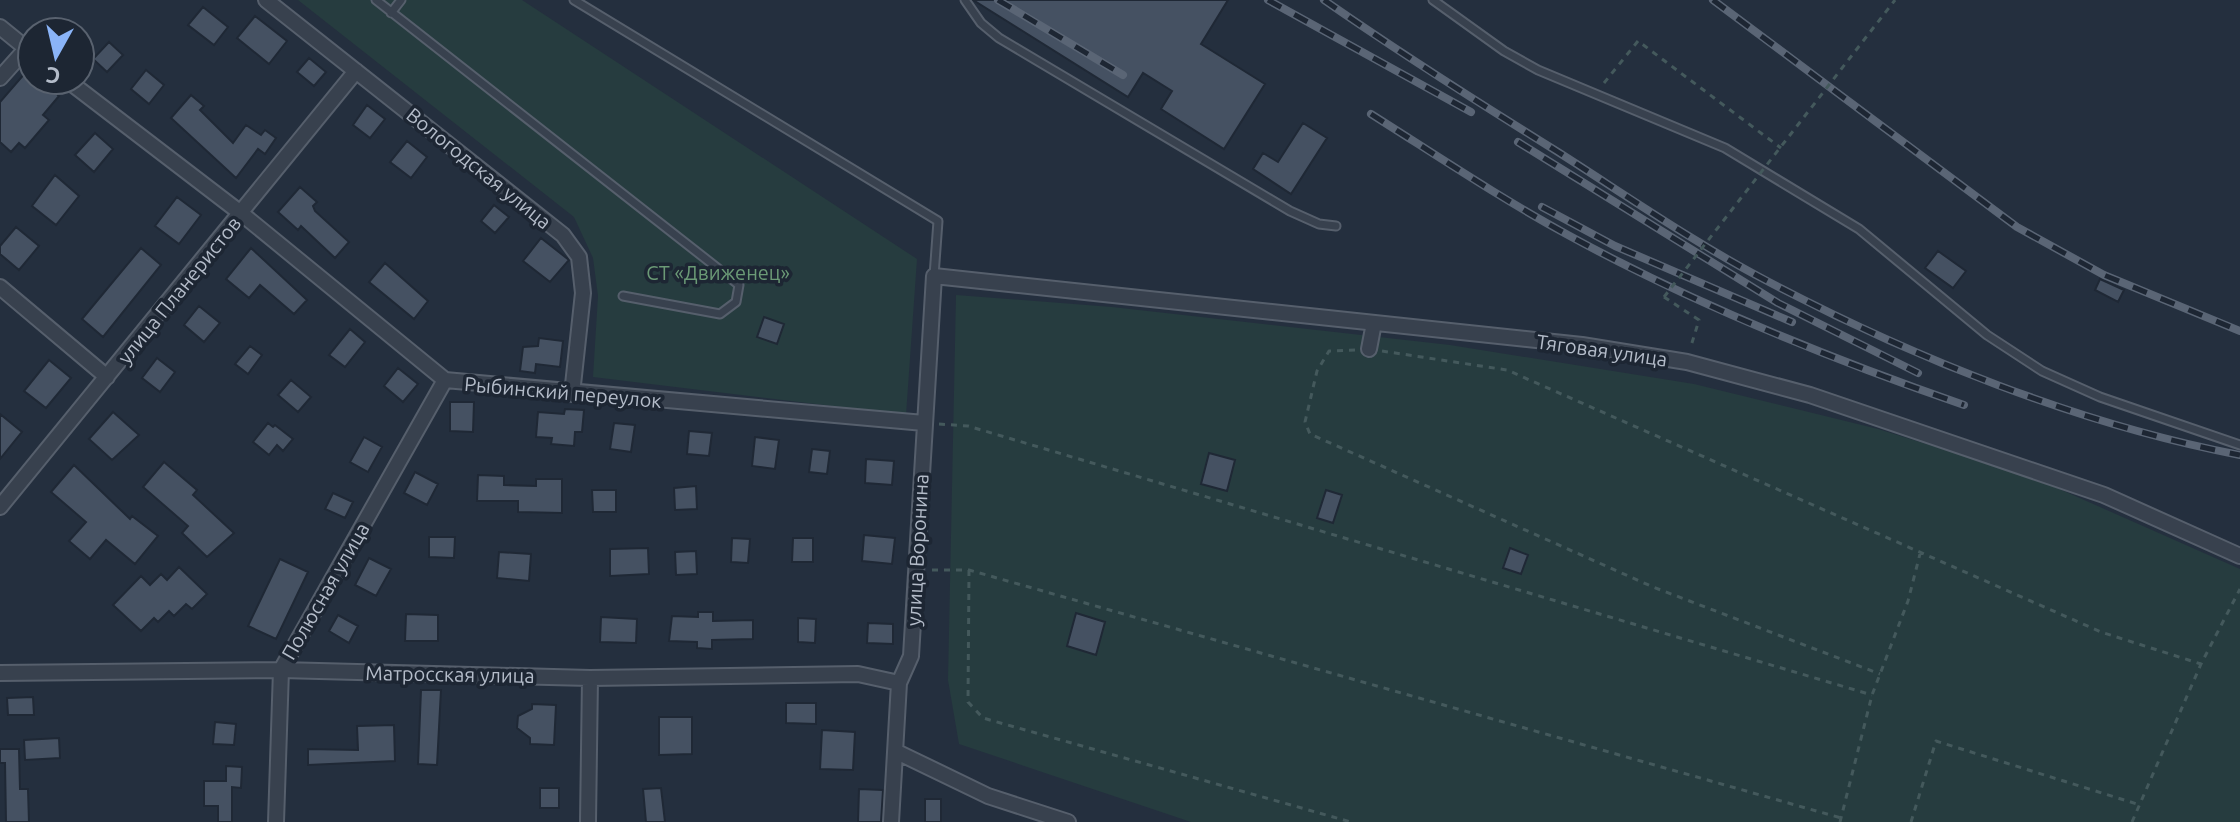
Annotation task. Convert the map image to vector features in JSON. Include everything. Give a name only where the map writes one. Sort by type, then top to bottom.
[{"type":"street","name":"Вологодская улица","points":[[266,0],[563,235],[579,257],[583,293],[572,394]]},
{"type":"street","points":[[0,27],[16,40]]},
{"type":"street","points":[[0,78],[16,63]]},
{"type":"street","name":"улица Планеристов","points":[[0,507],[356,71]]},
{"type":"street","name":"Рыбинский переулок","points":[[88,96],[242,214],[445,380],[572,394],[924,423]]},
{"type":"street","name":"Тяговая улица","points":[[934,276],[1621,350],[1687,362],[1810,395],[2043,473],[2104,495],[2240,556]]},
{"type":"street","name":"улица Воронина","points":[[891,822],[899,683],[911,656],[934,276]]},
{"type":"street","points":[[0,287],[107,377]]},
{"type":"street","points":[[1369,349],[1374,323]]},
{"type":"street","name":"Полюсная улица","points":[[276,822],[281,670],[445,380]]},
{"type":"street","name":"Матросская улица","points":[[0,673],[281,670],[590,678],[858,674],[899,683]]},
{"type":"street","points":[[588,822],[590,678]]},
{"type":"street","points":[[897,752],[988,796],[1068,822]]},
{"type":"lane","points":[[376,0],[739,285],[736,302],[720,314],[623,296]]},
{"type":"lane","points":[[391,13],[401,0]]},
{"type":"lane","points":[[574,0],[938,221],[934,276]]},
{"type":"lane","points":[[965,0],[981,23],[999,38],[1290,211],[1319,224],[1336,226]]},
{"type":"lane","points":[[1433,0],[1504,51],[1594,96],[1725,148],[1859,229],[1968,320],[2042,371],[2100,397],[2240,445]]},
{"type":"path","points":[[1687,362],[1699,320],[1664,297],[1895,0]]},
{"type":"path","points":[[1594,96],[1638,41],[1781,148]]},
{"type":"path","points":[[1880,674],[1653,587],[1310,434],[1305,422],[1317,371],[1329,351],[1369,349],[1507,370],[2101,632],[2201,664]]},
{"type":"path","points":[[924,423],[968,426],[1872,695]]},
{"type":"path","points":[[915,570],[969,570],[1841,820],[1872,695],[1908,601],[1921,550]]},
{"type":"path","points":[[969,570],[968,702],[983,718],[1351,822]]},
{"type":"path","points":[[2132,822],[2137,804],[2201,664],[2240,589]]},
{"type":"path","points":[[1911,822],[1936,741],[2137,804]]},
{"type":"green space","name":"СТ «Движенец»","points":[[298,0],[522,0],[917,259],[906,415],[593,377],[598,296],[593,258],[574,217]]},
{"type":"green space","points":[[956,295],[1112,307],[1450,345],[1694,384],[1878,429],[2048,484],[2240,569],[2240,822],[1191,822],[959,744],[948,680]]},
{"type":"building","points":[[973,0],[1228,0],[1201,44],[1265,84],[1224,149],[1161,109],[1172,91],[1143,73],[1128,97]]},
{"type":"building","points":[[203,7],[228,27],[214,45],[188,25]]},
{"type":"building","points":[[255,16],[287,41],[269,64],[237,38]]},
{"type":"building","points":[[109,42],[123,55],[107,72],[96,62],[96,56]]},
{"type":"building","points":[[309,58],[326,72],[314,86],[297,72]]},
{"type":"building","points":[[146,70],[164,85],[149,104],[131,89]]},
{"type":"building","points":[[16,84],[16,96],[59,96],[43,115],[49,120],[25,148],[19,143],[11,152],[0,142],[0,102]]},
{"type":"building","points":[[191,95],[204,106],[200,110],[233,143],[246,125],[261,135],[265,130],[276,138],[265,154],[258,149],[236,178],[171,118]]},
{"type":"building","points":[[367,105],[385,119],[370,138],[353,125]]},
{"type":"building","points":[[1303,123],[1327,138],[1291,194],[1253,169],[1263,153],[1278,162]]},
{"type":"building","points":[[95,133],[113,149],[94,172],[75,155]]},
{"type":"building","points":[[407,141],[427,157],[411,178],[390,162]]},
{"type":"building","points":[[55,175],[79,196],[56,225],[32,206]]},
{"type":"building","points":[[300,187],[317,202],[313,206],[315,211],[349,242],[335,258],[301,226],[298,230],[278,212]]},
{"type":"building","points":[[177,197],[201,215],[179,244],[155,226]]},
{"type":"building","points":[[494,205],[509,217],[495,233],[481,221]]},
{"type":"building","points":[[16,227],[39,246],[19,270],[0,254],[0,246]]},
{"type":"building","points":[[541,238],[569,260],[550,282],[523,261]]},
{"type":"building","points":[[141,248],[161,265],[103,337],[82,319]]},
{"type":"building","points":[[251,248],[307,300],[294,314],[260,285],[249,298],[226,279]]},
{"type":"building","points":[[1938,251],[1966,271],[1953,288],[1925,268]]},
{"type":"building","points":[[385,263],[428,301],[414,319],[369,282]]},
{"type":"building","points":[[2100,279],[2124,290],[2118,302],[2095,290]]},
{"type":"building","points":[[199,306],[220,323],[204,342],[184,325]]},
{"type":"building","points":[[764,317],[784,324],[777,344],[757,337]]},
{"type":"building","points":[[350,329],[365,342],[345,367],[329,355]]},
{"type":"building","points":[[539,338],[563,341],[560,367],[536,364],[535,373],[520,371],[523,347],[538,346]]},
{"type":"building","points":[[250,346],[262,355],[248,374],[235,364]]},
{"type":"building","points":[[157,358],[175,372],[160,392],[142,378]]},
{"type":"building","points":[[49,360],[71,378],[46,408],[24,391]]},
{"type":"building","points":[[398,368],[418,384],[403,402],[384,386]]},
{"type":"building","points":[[291,380],[311,397],[298,412],[278,395]]},
{"type":"building","points":[[450,402],[474,402],[473,432],[450,431]]},
{"type":"building","points":[[565,409],[584,410],[582,432],[575,432],[574,446],[551,444],[552,438],[536,437],[538,412],[564,414]]},
{"type":"building","points":[[113,412],[139,435],[112,460],[89,439]]},
{"type":"building","points":[[0,414],[22,432],[0,459]]},
{"type":"building","points":[[268,423],[293,439],[283,451],[277,445],[269,455],[253,442]]},
{"type":"building","points":[[614,423],[635,425],[631,452],[610,449]]},
{"type":"building","points":[[689,431],[712,433],[709,456],[687,454]]},
{"type":"building","points":[[364,437],[382,447],[368,472],[350,462]]},
{"type":"building","points":[[755,437],[779,440],[775,469],[752,466]]},
{"type":"building","points":[[812,449],[830,451],[827,474],[809,472]]},
{"type":"building","points":[[1209,453],[1235,460],[1227,491],[1201,484]]},
{"type":"building","points":[[866,459],[894,461],[892,485],[865,483]]},
{"type":"building","points":[[164,462],[197,490],[193,495],[234,533],[207,557],[182,533],[188,526],[143,487]]},
{"type":"building","points":[[74,465],[130,519],[132,516],[158,536],[135,564],[106,540],[90,559],[69,541],[86,522],[51,492]]},
{"type":"building","points":[[415,472],[438,484],[427,505],[404,493]]},
{"type":"building","points":[[478,475],[504,476],[504,485],[536,486],[536,479],[562,479],[562,513],[518,512],[518,501],[477,501]]},
{"type":"building","points":[[696,486],[697,509],[675,510],[674,488]]},
{"type":"building","points":[[592,490],[616,490],[616,512],[593,512]]},
{"type":"building","points":[[1326,490],[1342,495],[1333,523],[1317,518]]},
{"type":"building","points":[[333,493],[353,502],[345,518],[325,509]]},
{"type":"building","points":[[864,535],[895,538],[892,564],[862,561]]},
{"type":"building","points":[[429,537],[455,537],[454,558],[429,557]]},
{"type":"building","points":[[732,538],[750,539],[748,563],[731,562]]},
{"type":"building","points":[[793,538],[813,538],[813,562],[792,562]]},
{"type":"building","points":[[648,548],[649,574],[610,576],[610,549]]},
{"type":"building","points":[[1510,548],[1528,555],[1521,574],[1503,568]]},
{"type":"building","points":[[696,551],[697,574],[676,575],[675,552]]},
{"type":"building","points":[[499,552],[531,554],[529,581],[497,578]]},
{"type":"building","points":[[369,558],[391,569],[376,596],[355,585]]},
{"type":"building","points":[[280,559],[308,572],[276,639],[248,626]]},
{"type":"building","points":[[179,567],[207,594],[192,609],[186,604],[174,616],[169,611],[158,622],[154,618],[141,631],[113,605],[141,576],[150,585],[161,574],[167,580]]},
{"type":"building","points":[[698,612],[713,612],[713,621],[753,620],[753,639],[712,640],[712,649],[697,648],[697,642],[669,641],[672,616],[698,617]]},
{"type":"building","points":[[1076,613],[1105,622],[1096,655],[1067,646]]},
{"type":"building","points":[[406,614],[438,615],[438,641],[405,641]]},
{"type":"building","points":[[338,615],[358,626],[349,643],[329,631]]},
{"type":"building","points":[[601,617],[637,619],[636,643],[600,642]]},
{"type":"building","points":[[798,618],[816,619],[815,643],[798,642]]},
{"type":"building","points":[[868,623],[893,624],[893,644],[867,643]]},
{"type":"building","points":[[421,690],[441,690],[437,765],[418,764]]},
{"type":"building","points":[[33,697],[34,715],[8,715],[7,698]]},
{"type":"building","points":[[786,703],[816,703],[816,724],[786,723]]},
{"type":"building","points":[[532,704],[556,705],[554,745],[530,744],[530,738],[517,728],[518,716],[532,709]]},
{"type":"building","points":[[659,717],[692,717],[692,754],[659,755]]},
{"type":"building","points":[[215,722],[236,724],[234,745],[213,744]]},
{"type":"building","points":[[394,725],[395,761],[308,765],[308,749],[358,750],[357,726]]},
{"type":"building","points":[[822,730],[855,732],[853,770],[820,769]]},
{"type":"building","points":[[59,738],[60,758],[25,760],[24,740]]},
{"type":"building","points":[[0,749],[19,749],[20,789],[28,789],[29,822],[6,822],[5,763],[0,763]]},
{"type":"building","points":[[226,766],[242,767],[241,788],[232,787],[232,822],[218,822],[218,806],[204,806],[204,781],[226,781]]},
{"type":"building","points":[[540,788],[559,788],[559,808],[540,808]]},
{"type":"building","points":[[661,788],[665,822],[646,822],[643,789]]},
{"type":"building","points":[[859,789],[883,790],[881,822],[858,822]]},
{"type":"building","points":[[925,799],[941,799],[941,822],[925,822]]},
{"type":"railway","points":[[998,0],[1123,75]]},
{"type":"railway","points":[[1268,0],[1471,112]]},
{"type":"railway","points":[[1324,0],[1688,236],[1824,310],[1939,362],[2059,407],[2119,426],[2240,455]]},
{"type":"railway","points":[[1713,0],[2017,227],[2104,275],[2240,331]]},
{"type":"railway","points":[[1371,114],[1543,221],[1664,284],[1812,349],[1964,405]]},
{"type":"railway","points":[[1518,142],[1778,303],[1918,373]]},
{"type":"railway","points":[[1542,207],[1615,246],[1792,322]]}]
